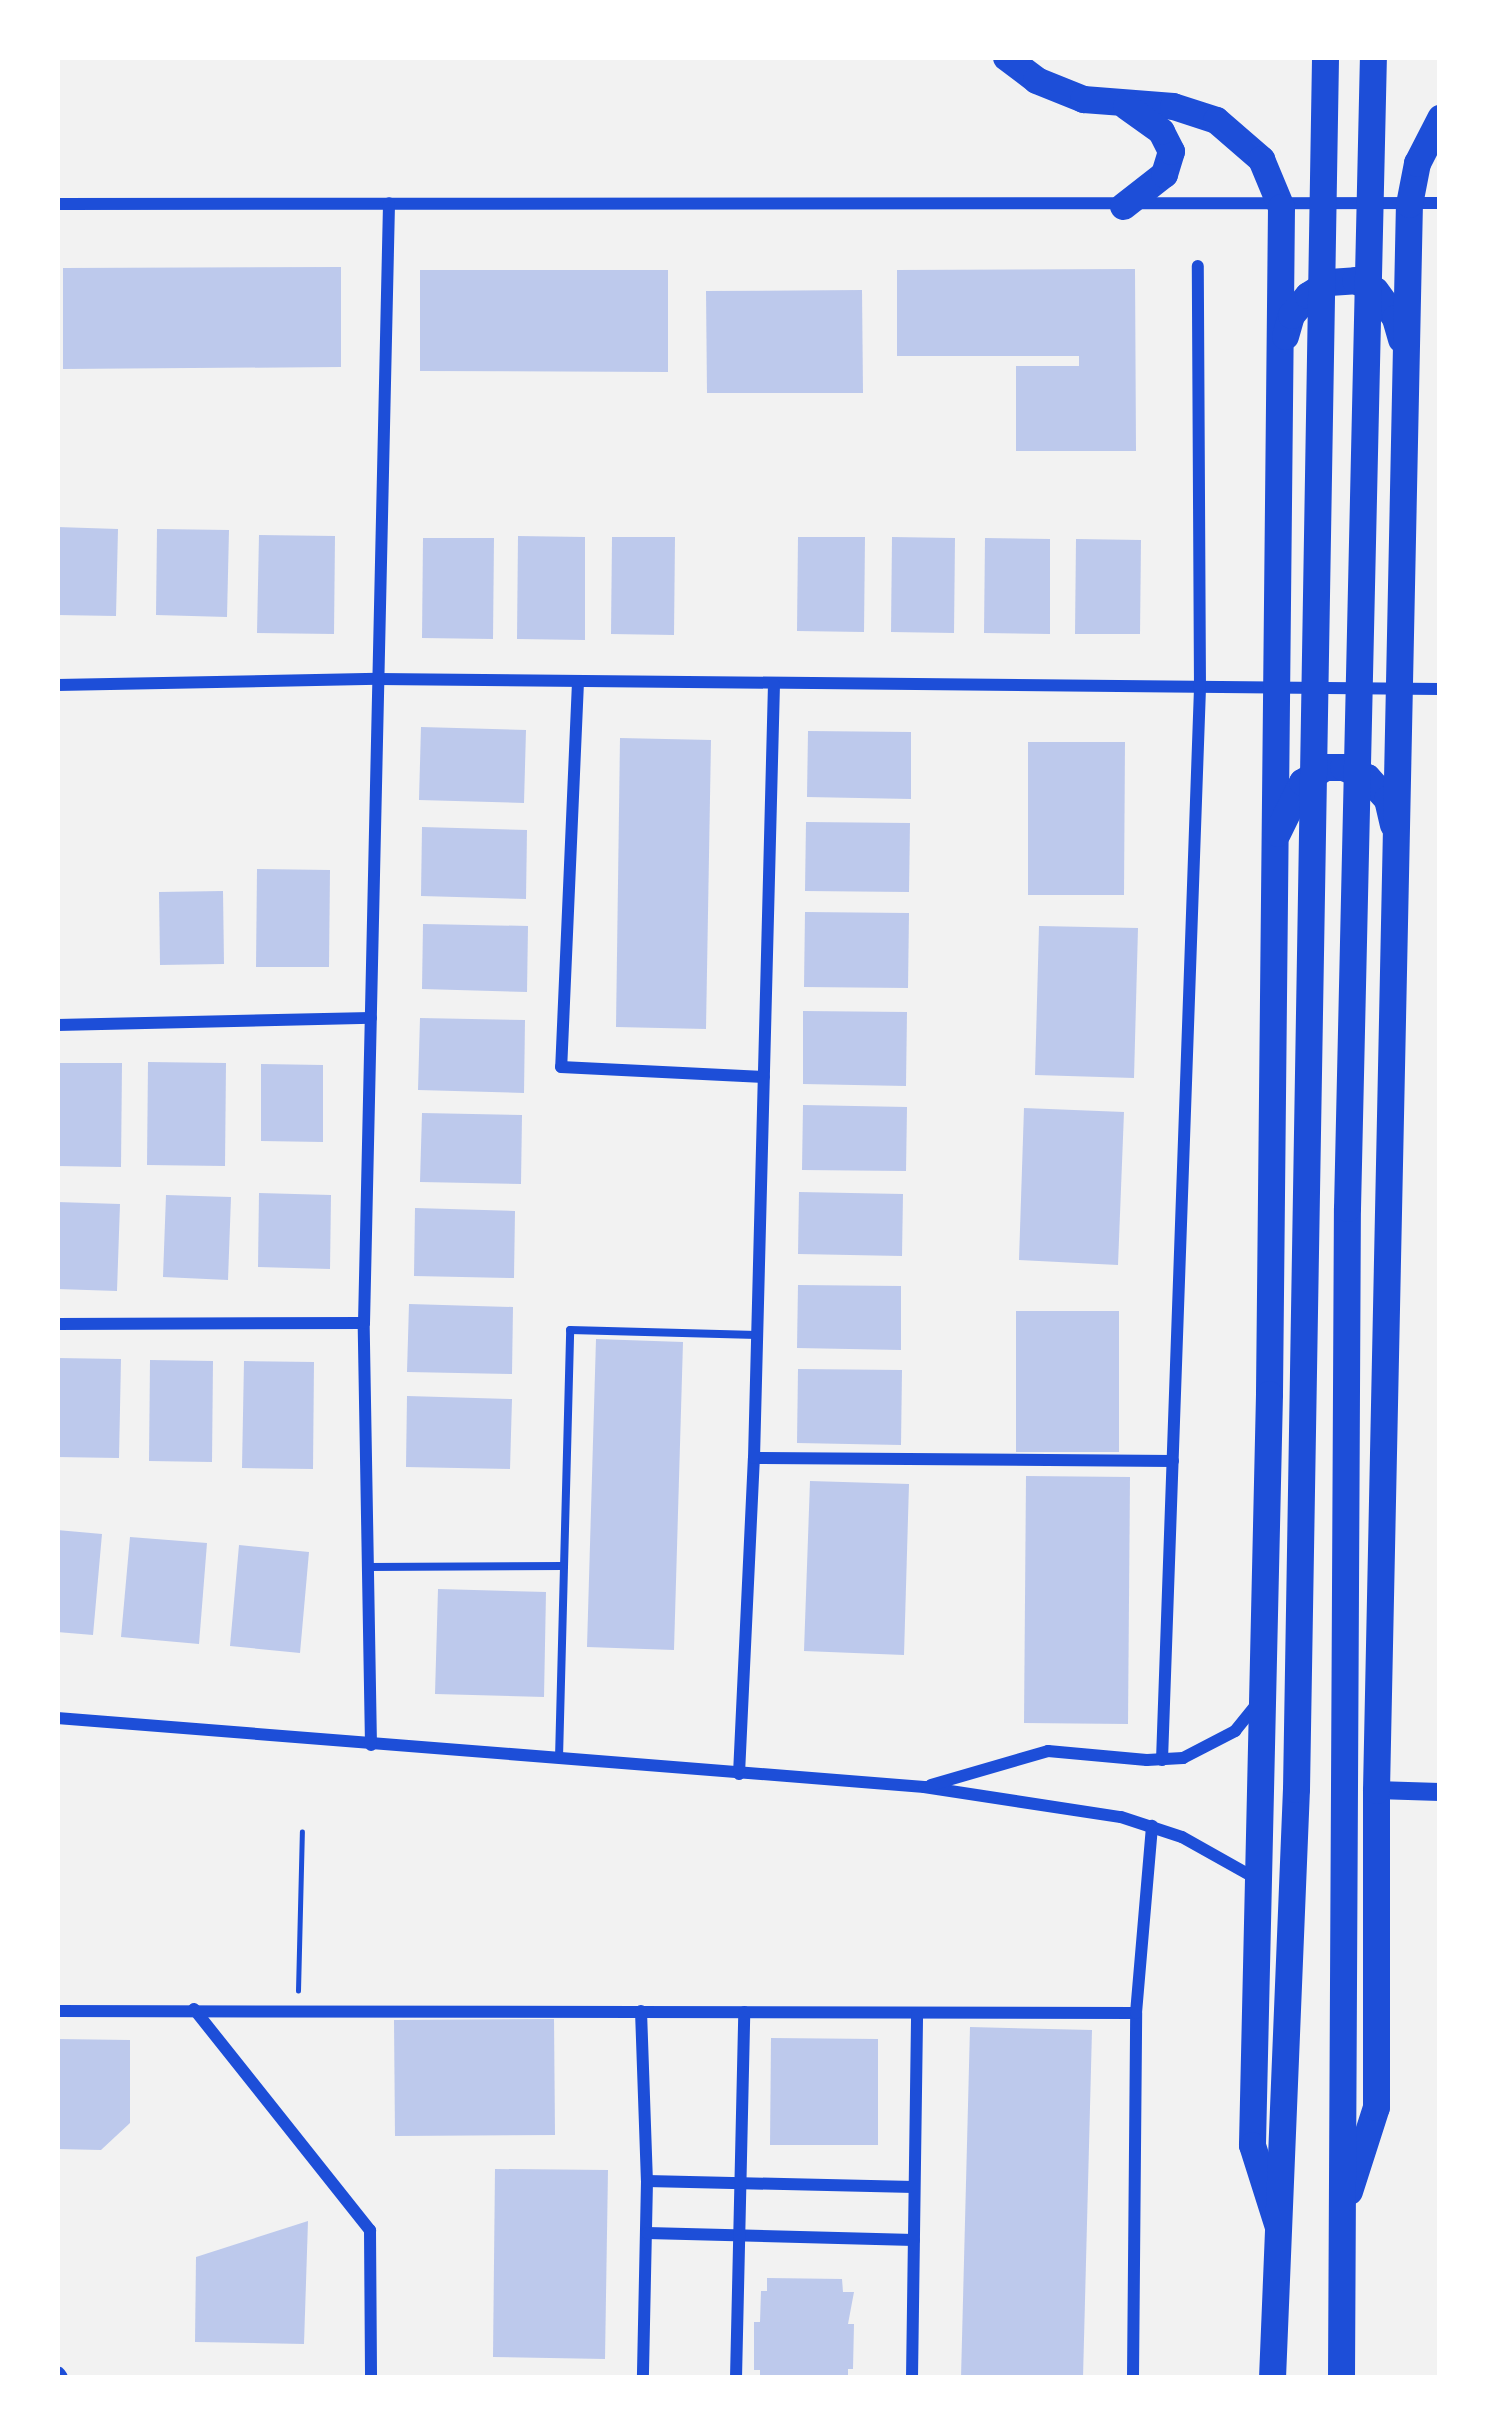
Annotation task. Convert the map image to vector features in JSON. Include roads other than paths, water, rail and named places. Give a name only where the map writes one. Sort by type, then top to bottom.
[{"type":"highway","points":[[1006,57],[1059,91],[1126,106],[1173,106],[1232,131],[1262,159],[1281,207],[1252,2144],[1278,2227]]},
{"type":"highway","points":[[1271,2378],[1296,1789],[1325,57]]},
{"type":"highway","points":[[1341,2378],[1342,1641],[1373,57]]},
{"type":"highway","points":[[1123,206],[1164,174],[1171,151],[1161,131],[1126,106]]},
{"type":"highway","points":[[1340,2218],[1376,2107],[1376,1790],[1408,204],[1417,163],[1440,118]]},
{"type":"highway","points":[[1280,351],[1291,315],[1308,295],[1329,282],[1355,280],[1375,290],[1395,318],[1405,355]]},
{"type":"highway","points":[[1273,843],[1302,782],[1325,767],[1343,767],[1367,777],[1387,799],[1398,839]]},
{"type":"street","points":[[371,1744],[364,1323],[389,203]]},
{"type":"street","points":[[57,204],[1281,207],[1440,203]]},
{"type":"street","points":[[1162,1760],[1200,688],[1198,266]]},
{"type":"street","points":[[57,685],[378,679],[1440,689]]},
{"type":"street","points":[[578,682],[561,1067],[764,1077]]},
{"type":"street","points":[[739,1774],[754,1458],[774,684]]},
{"type":"street","points":[[57,1024],[371,1018]]},
{"type":"street","points":[[57,1324],[364,1323]]},
{"type":"street","points":[[754,1458],[1173,1460]]},
{"type":"street","points":[[924,1787],[1048,1751],[1162,1760],[1217,1744],[1262,1698]]},
{"type":"street","points":[[57,1718],[924,1787],[1152,1826],[1209,1849],[1258,1880]]},
{"type":"street","points":[[1376,1790],[1440,1792]]},
{"type":"street","points":[[1133,2378],[1136,2013],[1152,1826]]},
{"type":"street","points":[[194,2008],[370,2230],[371,2378]]},
{"type":"street","points":[[57,2011],[1136,2013]]},
{"type":"street","points":[[641,2011],[647,2181],[643,2378]]},
{"type":"street","points":[[736,2378],[744,2012]]},
{"type":"street","points":[[912,2378],[916,2015]]},
{"type":"street","points":[[647,2181],[914,2187]]},
{"type":"street","points":[[646,2234],[914,2240]]},
{"type":"lane","points":[[559,1759],[570,1330],[757,1335]]},
{"type":"lane","points":[[368,1568],[564,1567]]}]
